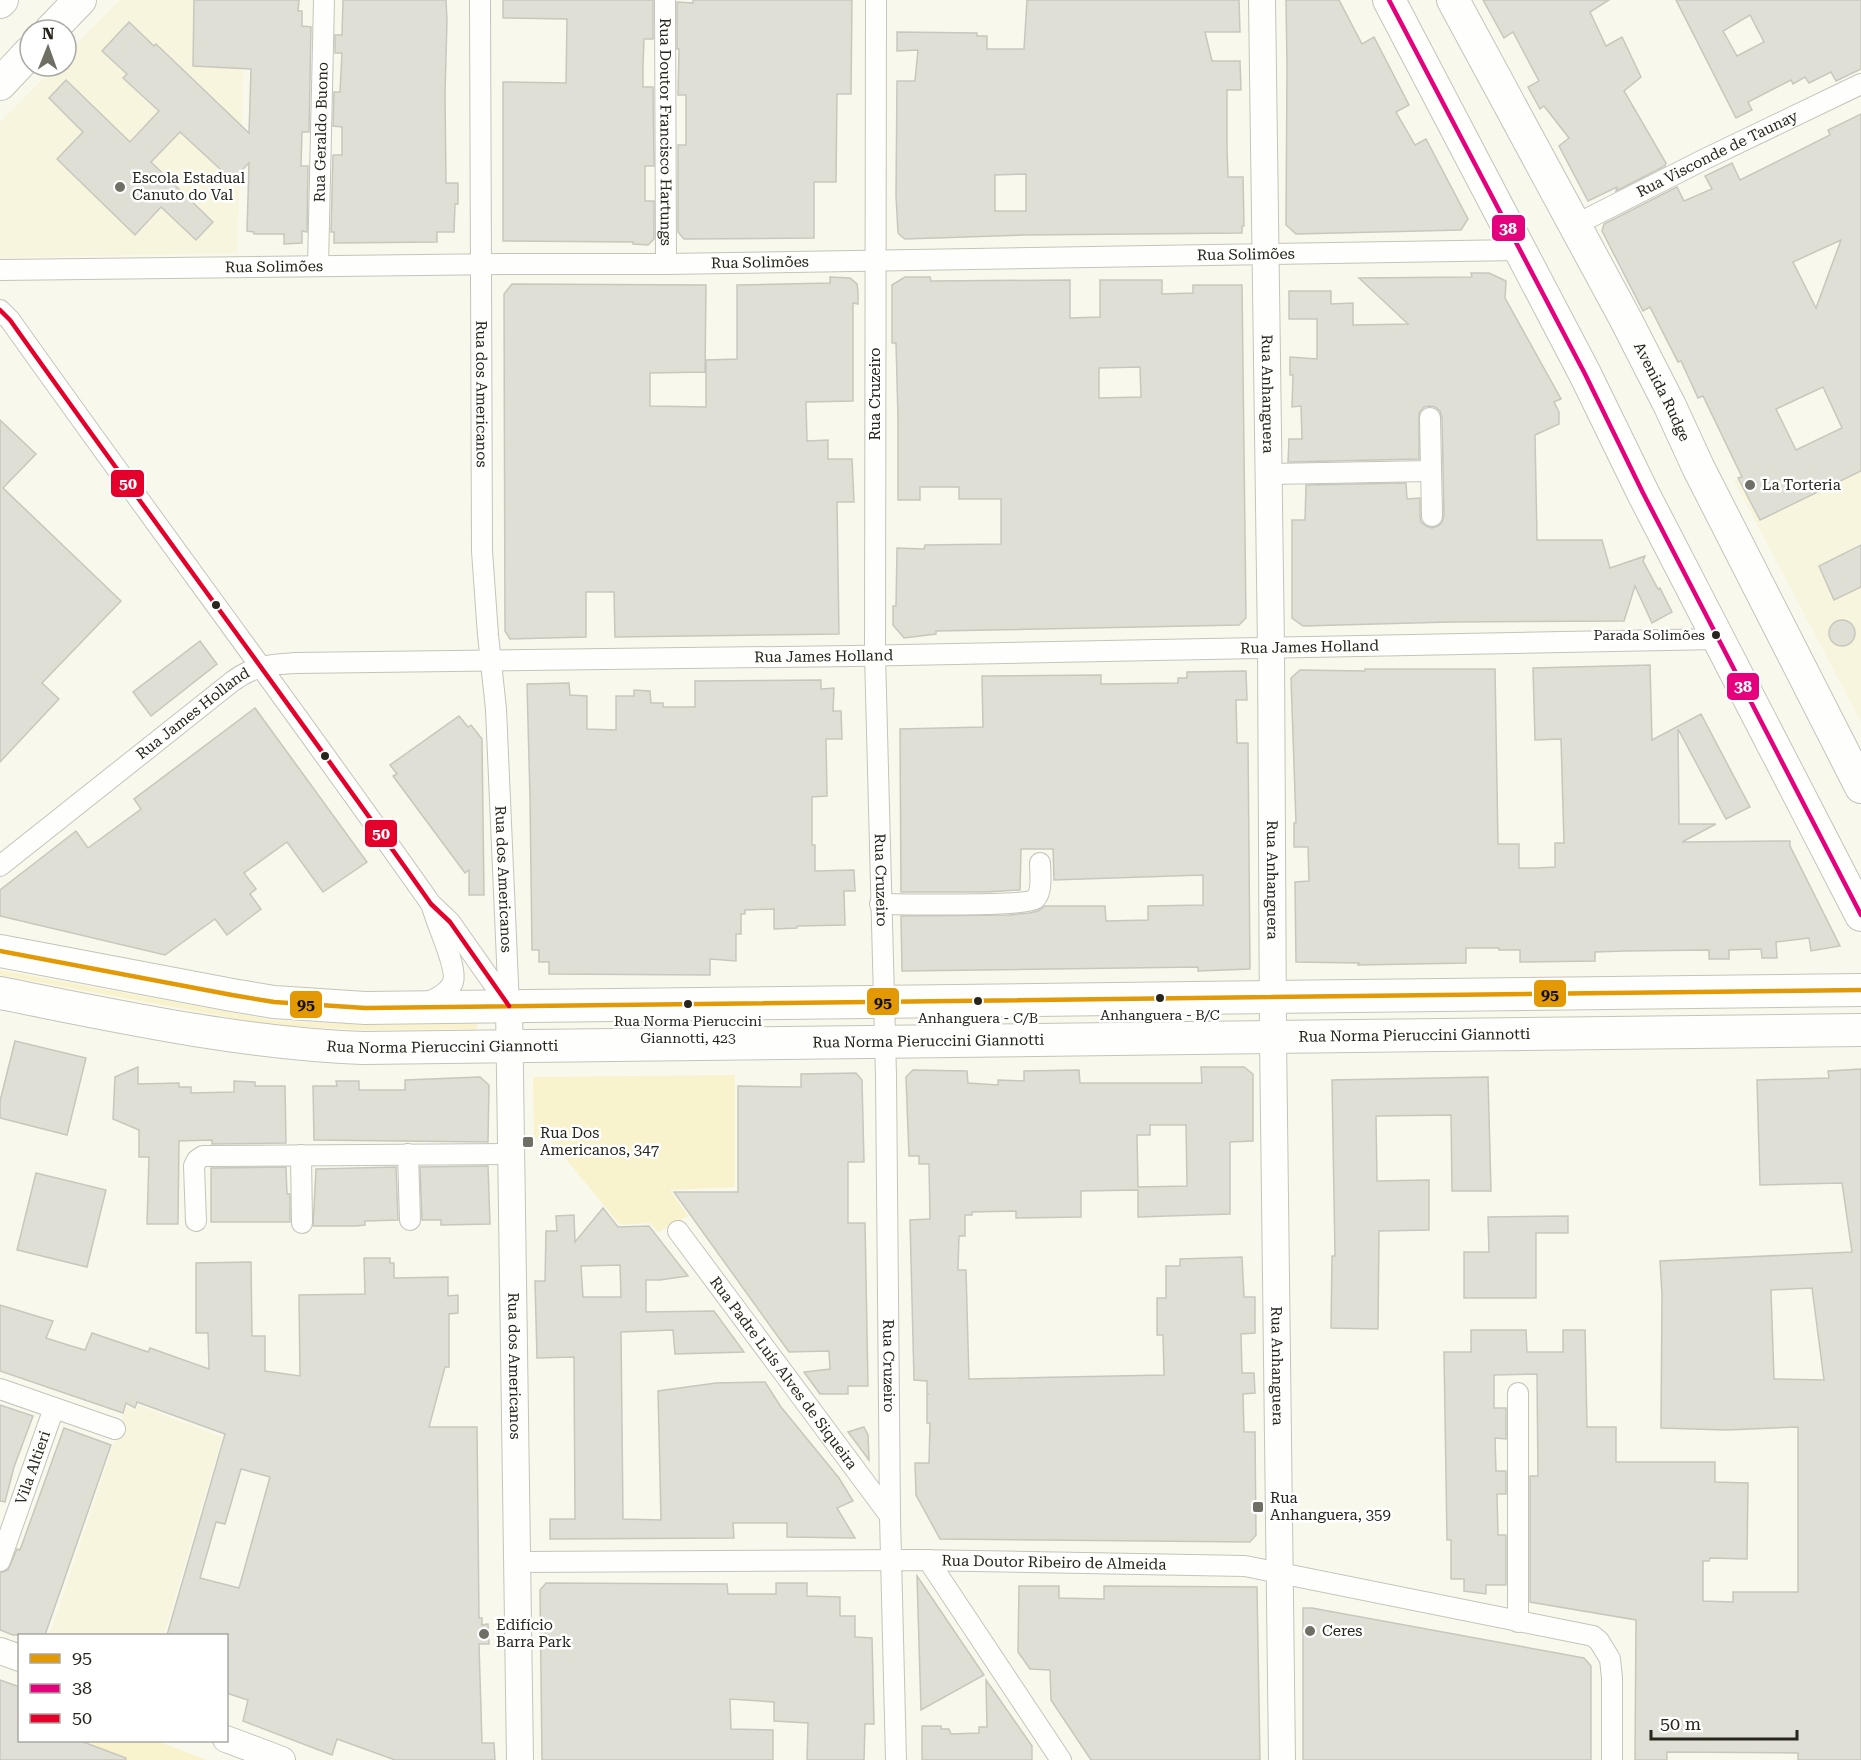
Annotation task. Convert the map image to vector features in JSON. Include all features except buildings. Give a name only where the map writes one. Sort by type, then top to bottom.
[{"type":"main road","points":[[63,18],[80,0]]},
{"type":"main road","points":[[1389,0],[1585,374],[1645,497],[1861,915]]},
{"type":"main road","name":"Avenida Rudge","points":[[1454,0],[1670,406],[1698,466],[1861,787]]},
{"type":"main road","points":[[0,84],[18,65]]},
{"type":"main road","points":[[0,951],[232,996],[274,1002],[365,1008],[1861,990]]},
{"type":"main road","name":"Rua Norma Pieruccini Giannotti","points":[[0,993],[226,1035],[285,1043],[363,1048],[1861,1030]]},
{"type":"street","name":"Rua Geraldo Buono","points":[[318,266],[324,0]]},
{"type":"street","name":"Rua dos Americanos","points":[[480,0],[482,551],[498,744],[509,1006],[520,1760]]},
{"type":"street","name":"Rua Doutor Francisco Hartungs","points":[[665,0],[666,264]]},
{"type":"street","name":"Rua Cruzeiro","points":[[876,0],[875,655],[885,1042],[890,1516],[896,1760]]},
{"type":"street","name":"Rua Anhanguera","points":[[1262,0],[1282,1760]]},
{"type":"street","name":"Rua Visconde de Taunay","points":[[1575,225],[1861,84]]},
{"type":"street","name":"Rua Solimões","points":[[0,270],[666,264],[1519,250]]},
{"type":"street","points":[[0,301],[5,315],[325,754],[431,904],[450,922],[509,1006]]},
{"type":"street","points":[[1430,418],[1432,516]]},
{"type":"street","points":[[1269,474],[1431,471]]},
{"type":"street","name":"Rua James Holland","points":[[0,866],[233,681],[260,666],[295,663],[1718,639]]},
{"type":"street","points":[[880,904],[1004,903],[1032,900],[1037,898],[1039,892],[1040,863]]},
{"type":"street","points":[[408,1007],[427,1003],[451,987],[453,981],[452,967],[431,904]]},
{"type":"street","points":[[408,1154],[410,1220]]},
{"type":"street","points":[[196,1221],[194,1166],[200,1157],[512,1154]]},
{"type":"street","points":[[301,1155],[302,1222]]},
{"type":"street","name":"Rua Padre Luís Alves de Siqueira","points":[[678,1231],[890,1516]]},
{"type":"street","points":[[0,1389],[115,1429]]},
{"type":"street","points":[[1518,1393],[1518,1622]]},
{"type":"street","name":"Vila Altieri","points":[[0,1561],[54,1408]]},
{"type":"street","points":[[927,1560],[1061,1760]]},
{"type":"street","name":"Rua Doutor Ribeiro de Almeida","points":[[518,1562],[927,1560],[1245,1566],[1518,1622],[1583,1633],[1599,1641],[1610,1659],[1612,1760]]},
{"type":"street","points":[[0,1651],[18,1657]]},
{"type":"street","points":[[228,1740],[282,1760]]},
{"type":"shaded area","name":"Escola Estadual Canuto do Val","points":[[120,0],[246,0],[237,253],[0,258],[0,122],[43,78],[78,78],[78,43]]},
{"type":"shaded area","points":[[1861,420],[1861,722],[1734,481]]},
{"type":"shaded area","points":[[0,970],[272,1020],[364,1025],[477,1024],[477,1029],[364,1030],[271,1025],[0,975]]},
{"type":"shaded area","points":[[735,1075],[735,1187],[670,1190],[688,1216],[658,1232],[650,1223],[620,1225],[548,1137],[534,1138],[533,1077]]},
{"type":"shaded area","points":[[138,1405],[222,1437],[164,1634],[50,1634],[126,1407],[136,1411]]},
{"type":"shaded area","points":[[53,1742],[160,1742],[207,1760],[47,1760]]},
{"type":"transit line","name":"38","points":[[1389,0],[1585,374],[1643,493],[1861,915]]},
{"type":"transit line","name":"50","points":[[0,310],[10,320],[431,904],[450,922],[509,1006]]},
{"type":"transit line","name":"95","points":[[0,951],[274,1002],[365,1008],[1861,990]]},
{"type":"place","name":"Escola Estadual Canuto do Val","points":[[120,187]]},
{"type":"place","name":"La Torteria","points":[[1750,485]]},
{"type":"place","name":"Parada Solimões","points":[[1716,635]]},
{"type":"place","name":"Anhanguera - B/C","points":[[1160,998]]},
{"type":"place","name":"Anhanguera - C/B","points":[[978,1001]]},
{"type":"place","name":"Rua Norma Pieruccini Giannotti, 423","points":[[688,1004]]},
{"type":"place","name":"Rua Dos Americanos, 347","points":[[528,1142]]},
{"type":"place","name":"Rua Anhanguera, 359","points":[[1258,1507]]},
{"type":"place","name":"Ceres","points":[[1310,1631]]},
{"type":"place","name":"Edifício Barra Park","points":[[484,1634]]}]
